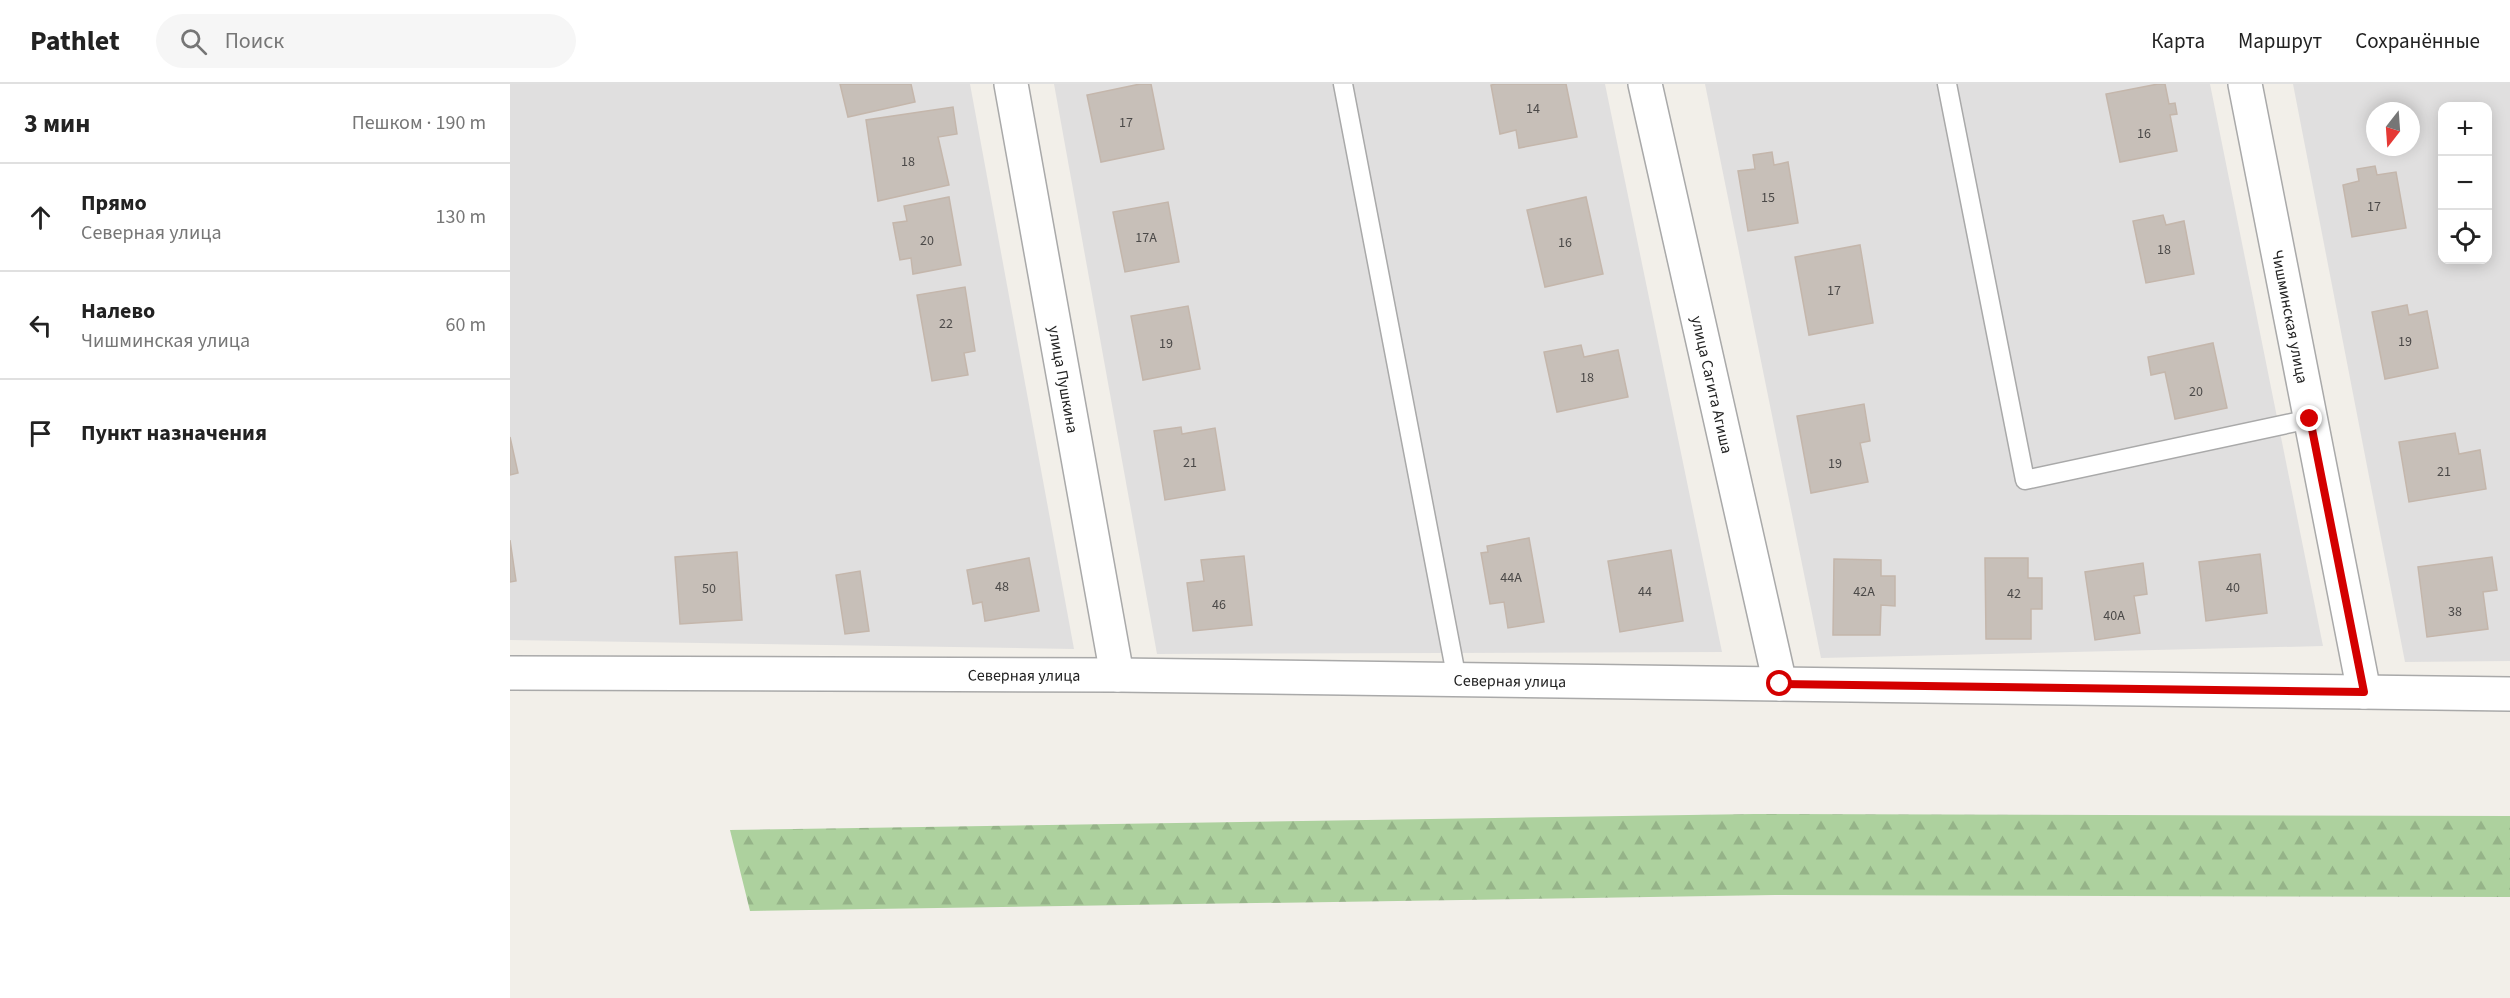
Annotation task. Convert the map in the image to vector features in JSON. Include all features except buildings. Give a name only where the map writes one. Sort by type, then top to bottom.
[{"type":"street","name":"улица Пушкина","points":[[1011,84],[1117,675]]},
{"type":"street","name":"улица Сагита Агиша","points":[[1644,84],[1780,684]]},
{"type":"street","name":"Чишминская улица","points":[[2245,84],[2364,692]]},
{"type":"street","name":"Северная улица","points":[[510,673],[1117,675],[2510,694]]},
{"type":"lane","points":[[1343,84],[1456,680]]},
{"type":"lane","points":[[1947,84],[2025,480],[2310,419]]},
{"type":"shaded area","points":[[510,84],[970,84],[1074,649],[510,640]]},
{"type":"shaded area","points":[[1054,84],[1605,84],[1722,652],[1157,654]]},
{"type":"shaded area","points":[[1705,84],[2210,84],[2323,646],[1821,658]]},
{"type":"shaded area","points":[[2293,84],[2510,84],[2510,661],[2405,662]]},
{"type":"green space","points":[[1754,814],[2510,816],[2510,897],[1775,895],[750,911],[730,830]]},
{"type":"route","points":[[1780,684],[2364,692],[2310,419]]}]
